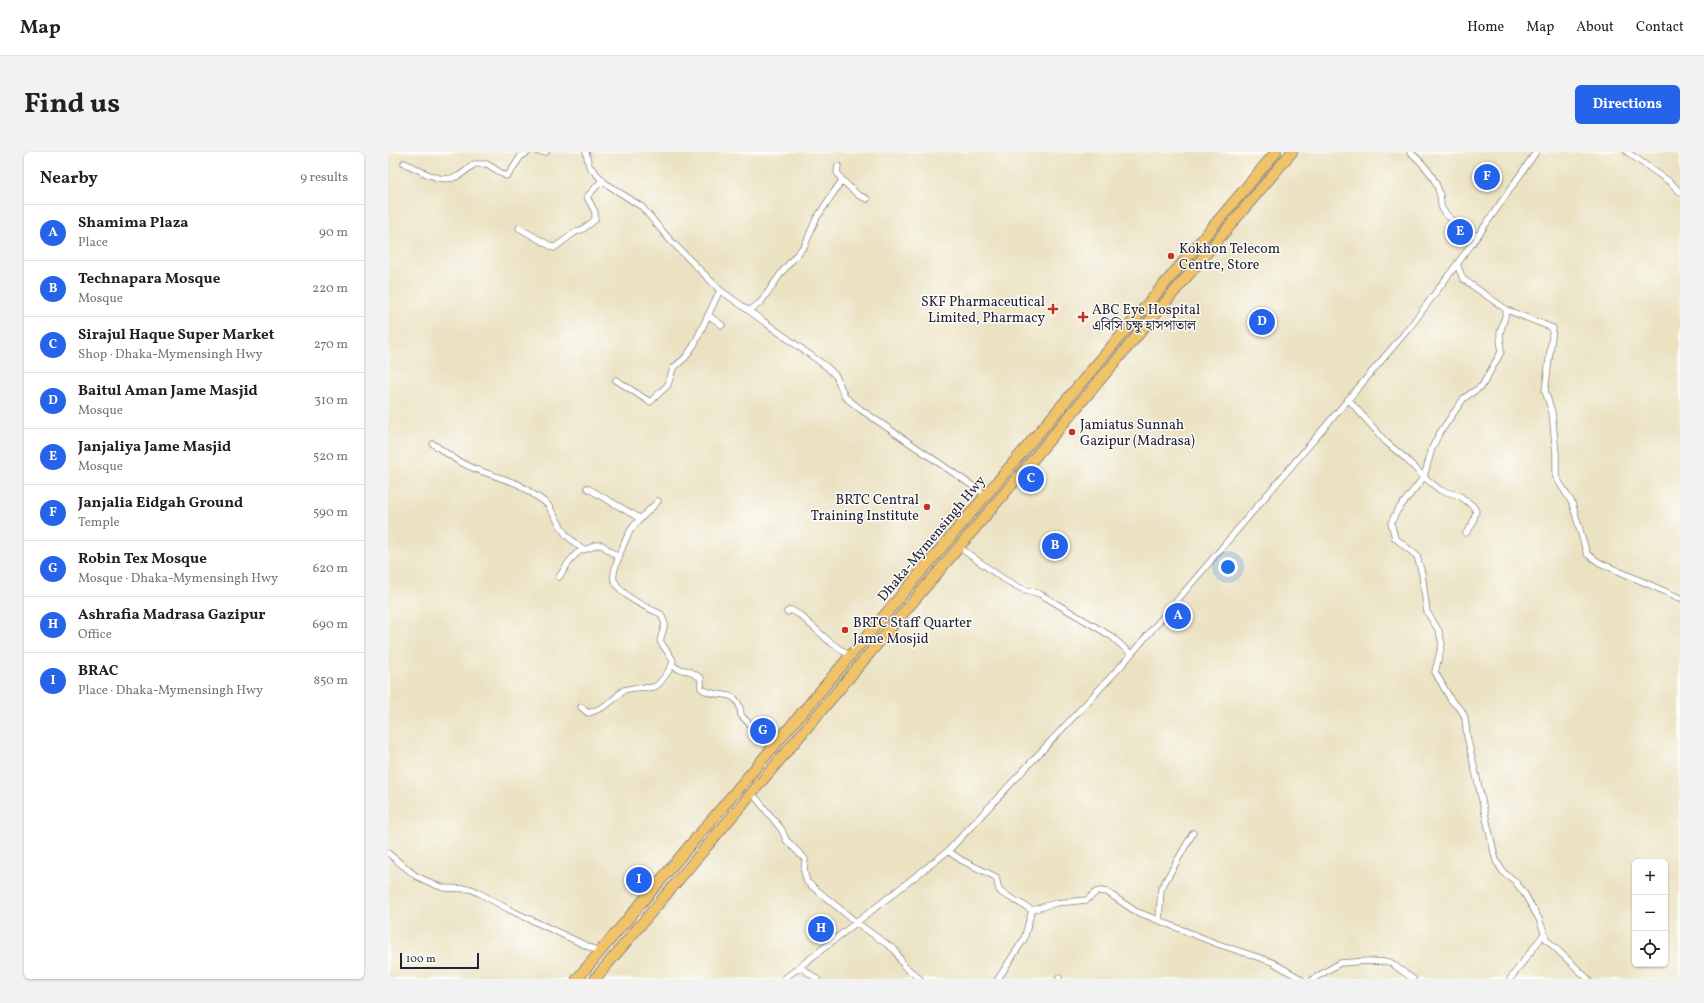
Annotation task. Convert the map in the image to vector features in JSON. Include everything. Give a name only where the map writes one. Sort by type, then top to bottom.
[{"type":"highway","name":"Dhaka-Mymensingh Hwy","points":[[578,979],[1276,152]]},
{"type":"highway","name":"Dhaka-Mymensingh Hwy","points":[[595,979],[1292,152]]},
{"type":"street","points":[[404,163],[436,177],[449,179],[460,175],[474,164],[487,164],[506,176],[509,174],[520,156],[528,152]]},
{"type":"street","points":[[539,152],[546,152]]},
{"type":"street","points":[[586,152],[589,166],[602,180],[642,208],[669,239],[720,290],[827,367],[836,376],[845,397],[860,409],[986,495]]},
{"type":"street","points":[[1410,152],[1429,172],[1436,183],[1440,196],[1441,208],[1446,215],[1477,237]]},
{"type":"street","points":[[784,979],[948,851],[1131,654],[1410,327],[1477,237],[1536,152]]},
{"type":"street","points":[[1627,152],[1670,182],[1680,192]]},
{"type":"street","points":[[838,166],[837,172],[842,180],[858,195],[867,199]]},
{"type":"street","points":[[519,228],[554,248],[595,220],[595,212],[587,197],[602,180]]},
{"type":"street","points":[[749,311],[761,302],[782,272],[805,245],[816,219],[842,180]]},
{"type":"street","points":[[1457,264],[1463,279],[1507,310],[1553,328],[1545,391],[1552,412],[1556,454],[1556,477],[1572,503],[1587,554],[1600,563],[1680,598]]},
{"type":"street","points":[[616,380],[650,402],[668,385],[672,368],[690,352],[720,290]]},
{"type":"street","points":[[1507,310],[1500,333],[1501,352],[1482,386],[1464,398],[1439,434],[1432,448],[1424,477],[1397,511],[1392,523],[1392,529],[1395,538],[1417,556],[1422,574],[1427,612],[1439,631],[1442,644],[1435,672],[1451,700],[1462,711],[1465,718],[1467,736],[1496,861],[1504,873],[1514,880],[1524,893],[1547,940],[1588,979]]},
{"type":"street","points":[[708,315],[722,325]]},
{"type":"street","points":[[1348,399],[1386,442],[1424,477],[1440,490],[1460,496],[1473,506],[1476,511],[1472,525],[1466,533]]},
{"type":"street","points":[[433,444],[458,461],[475,469],[518,484],[542,500],[548,506],[566,535],[583,550]]},
{"type":"street","points":[[587,488],[641,519]]},
{"type":"street","points":[[580,707],[588,713],[592,712],[604,707],[623,690],[652,689],[660,684],[674,660],[660,641],[665,624],[664,617],[661,614],[645,607],[621,588],[614,580],[613,574],[631,529],[658,501]]},
{"type":"street","points":[[559,577],[577,554],[583,550],[591,549],[599,544],[619,558]]},
{"type":"street","points":[[959,547],[1002,578],[1020,588],[1040,594],[1111,636],[1131,654]]},
{"type":"street","points":[[788,612],[791,610],[800,615],[830,642],[850,656]]},
{"type":"street","points":[[672,665],[701,678],[701,688],[706,692],[734,697],[740,704],[741,715],[754,728],[776,744]]},
{"type":"street","points":[[752,793],[782,830],[786,840],[805,859],[804,871],[807,882],[857,923],[895,950],[904,966],[920,979]]},
{"type":"street","points":[[1159,920],[1161,889],[1193,833]]},
{"type":"street","points":[[948,851],[961,860],[996,877],[999,890],[1002,893],[1032,910],[1056,903],[1087,900],[1100,890],[1107,892],[1135,911],[1215,943],[1272,962],[1301,979]]},
{"type":"street","points":[[388,852],[416,876],[444,888],[471,889],[510,910],[600,952]]},
{"type":"street","points":[[998,979],[1024,939],[1032,910]]},
{"type":"street","points":[[1510,979],[1544,934]]},
{"type":"street","points":[[1313,979],[1340,962],[1368,960],[1390,962],[1413,979]]},
{"type":"street","points":[[800,967],[817,979]]},
{"type":"place","name":"Janjalia Eidgah Ground","points":[[1487,177]]},
{"type":"place","name":"Janjaliya Jame Masjid","points":[[1460,232]]},
{"type":"place","name":"Kokhon Telecom Centre, Store","points":[[1171,256]]},
{"type":"place","name":"SKF Pharmaceutical Limited, Pharmacy","points":[[1053,309]]},
{"type":"place","name":"ABC Eye Hospital এবিসি চক্ষু হাসপাতাল","points":[[1083,317]]},
{"type":"place","name":"Baitul Aman Jame Masjid","points":[[1262,322]]},
{"type":"place","name":"Jamiatus Sunnah Gazipur (Madrasa)","points":[[1072,432]]},
{"type":"place","name":"Sirajul Haque Super Market","points":[[1031,479]]},
{"type":"place","name":"BRTC Central Training Institute","points":[[927,507]]},
{"type":"place","name":"Technapara Mosque","points":[[1055,546]]},
{"type":"place","name":"Shamima Plaza","points":[[1178,616]]},
{"type":"place","name":"BRTC Staff Quarter Jame Mosjid","points":[[845,630]]},
{"type":"place","name":"Robin Tex Mosque","points":[[763,731]]},
{"type":"place","name":"BRAC","points":[[639,880]]},
{"type":"place","name":"Ashrafia Madrasa Gazipur","points":[[821,929]]}]
